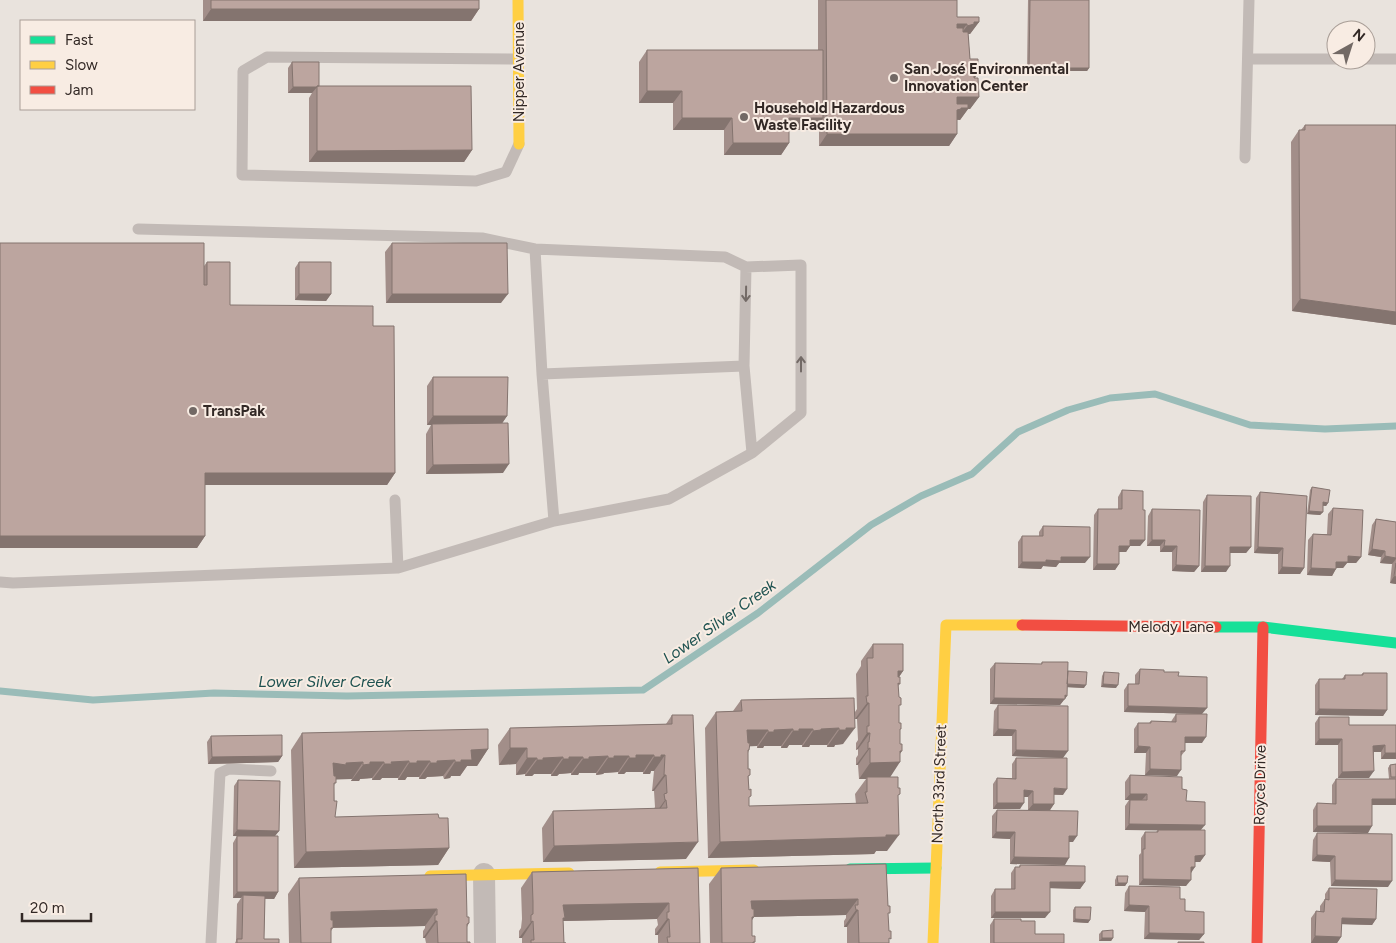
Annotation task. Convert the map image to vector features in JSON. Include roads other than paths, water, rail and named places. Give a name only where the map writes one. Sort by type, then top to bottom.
[{"type":"street","name":"Nipper Avenue","points":[[518,0],[520,144]]},
{"type":"street","name":"Melody Lane","points":[[946,626],[1263,627],[1396,644]]},
{"type":"street","name":"North 33rd Street","points":[[933,943],[946,626]]},
{"type":"street","name":"Royce Drive","points":[[1257,943],[1263,627]]},
{"type":"street","points":[[842,869],[936,868]]},
{"type":"street","points":[[653,872],[762,870]]},
{"type":"street","points":[[415,877],[583,873]]},
{"type":"street","points":[[484,874],[485,943]]},
{"type":"lane","points":[[1245,158],[1249,0]]},
{"type":"lane","points":[[519,59],[266,57],[243,71],[242,174],[476,181],[506,172],[520,144]]},
{"type":"lane","points":[[1376,59],[1396,58]]},
{"type":"lane","points":[[1248,59],[1326,59]]},
{"type":"lane","points":[[0,582],[398,568],[554,521],[669,499],[752,454],[801,413],[801,265],[746,268],[725,257],[535,250],[482,238],[138,229]]},
{"type":"lane","points":[[535,250],[542,374],[554,521]]},
{"type":"lane","points":[[746,268],[744,366],[752,454]]},
{"type":"lane","points":[[542,374],[744,366]]},
{"type":"lane","points":[[395,500],[398,568]]},
{"type":"lane","points":[[211,943],[220,773],[229,769],[271,771]]},
{"type":"waterway","name":"Lower Silver Creek","points":[[0,691],[93,700],[214,693],[347,696],[643,690],[758,613],[871,525],[921,496],[972,474],[1018,432],[1068,410],[1110,398],[1155,394],[1250,425],[1325,429],[1396,426]]},
{"type":"place","name":"San José Environmental Innovation Center","points":[[894,78]]},
{"type":"place","name":"Household Hazardous Waste Facility","points":[[744,117]]},
{"type":"place","name":"TransPak","points":[[193,411]]}]
